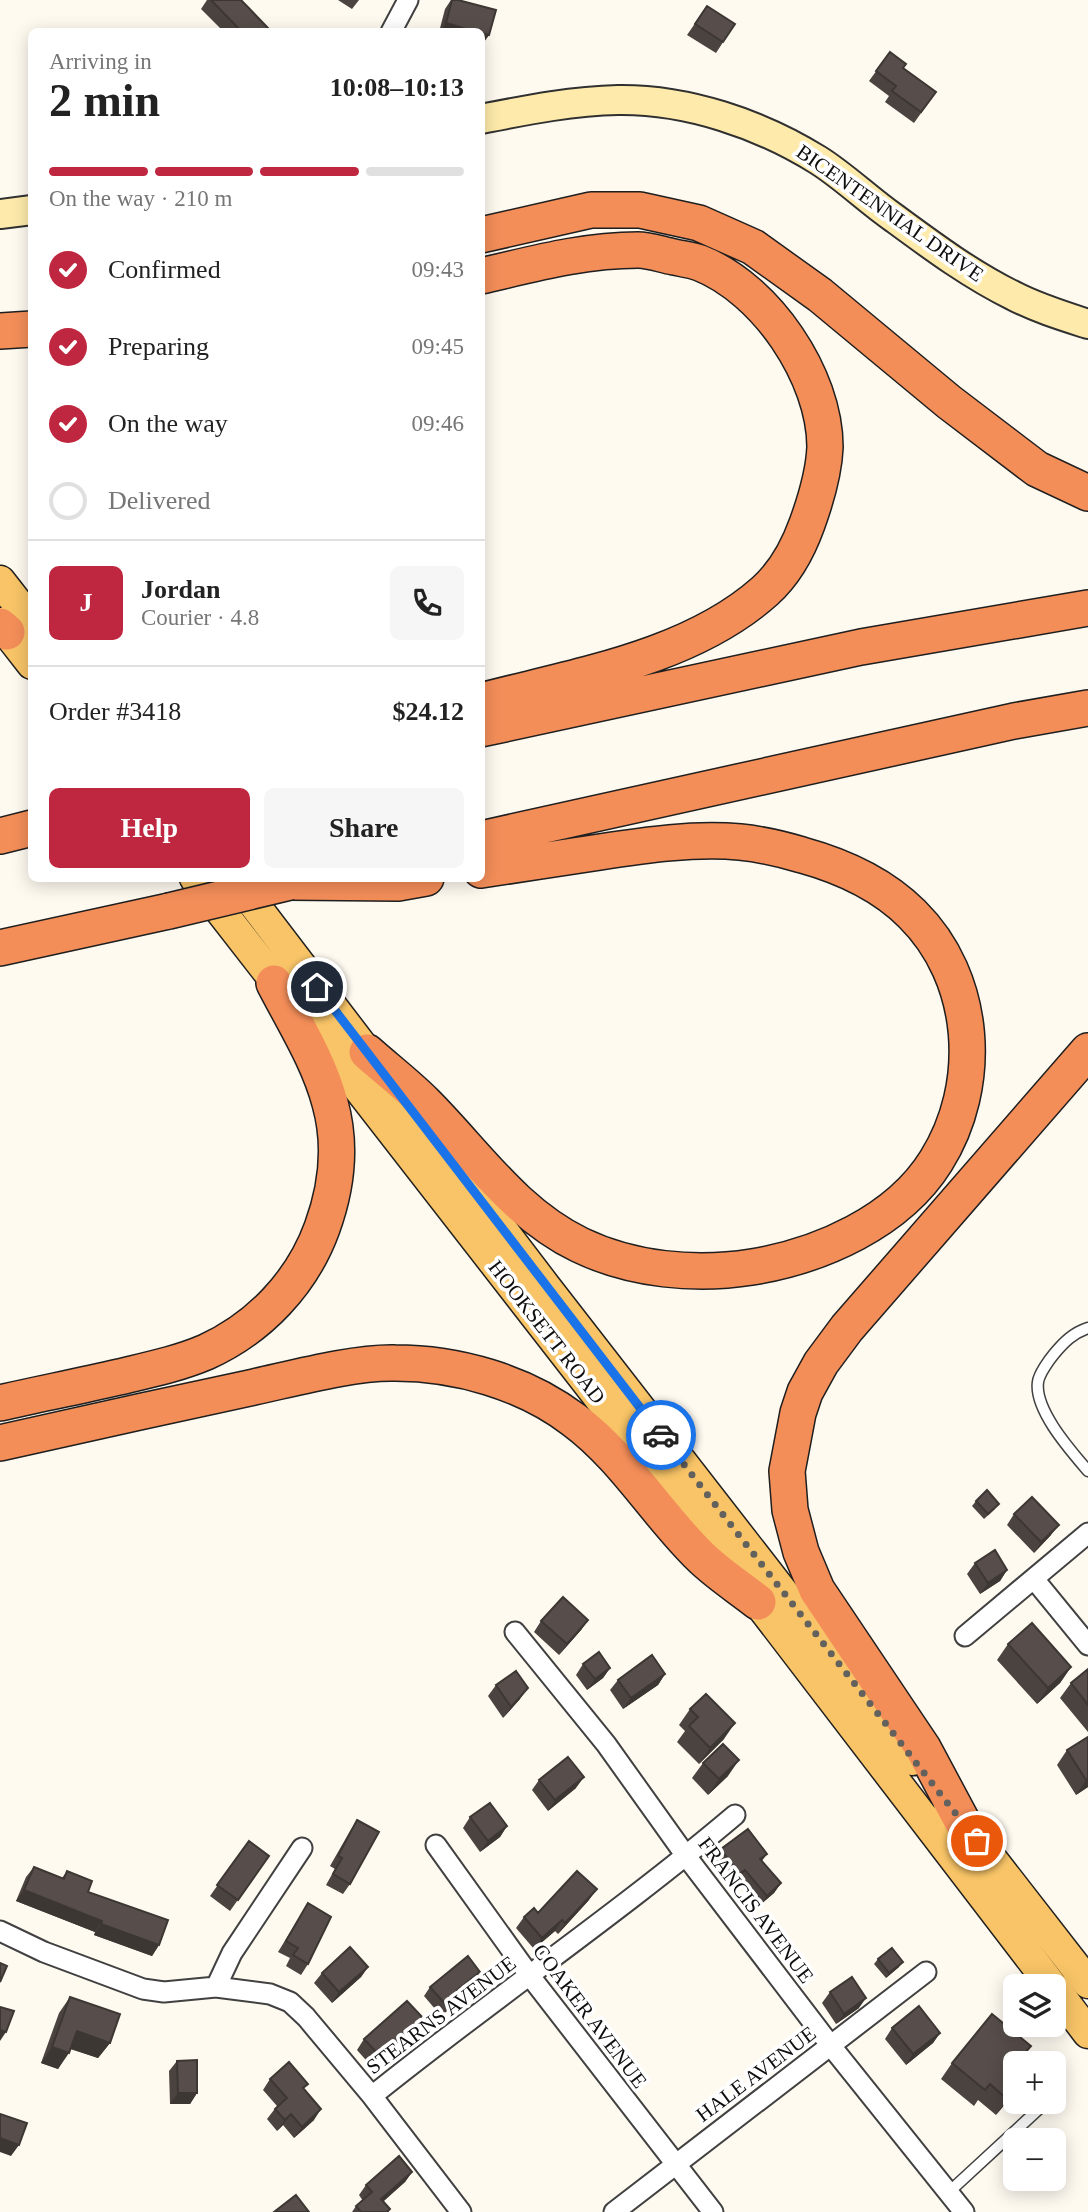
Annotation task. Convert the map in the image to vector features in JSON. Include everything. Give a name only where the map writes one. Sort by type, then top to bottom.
[{"type":"highway","points":[[485,234],[591,210],[640,210],[699,223],[753,247],[820,295],[949,402],[1037,469],[1088,493]]},
{"type":"highway","points":[[485,275],[573,255],[640,250],[700,263],[743,288],[775,320],[805,367],[820,410],[825,447],[815,504],[796,552],[767,590],[712,630],[622,664],[485,700]]},
{"type":"highway","points":[[0,331],[28,329]]},
{"type":"highway","points":[[485,728],[862,647],[1088,608]]},
{"type":"highway","points":[[485,838],[1014,720],[1088,708]]},
{"type":"highway","points":[[0,812],[28,811]]},
{"type":"highway","points":[[0,836],[28,829]]},
{"type":"highway","points":[[366,1052],[425,1103],[513,1199],[578,1244],[632,1263],[666,1269],[733,1270],[800,1256],[869,1224],[916,1186],[936,1162],[951,1132],[963,1098],[968,1032],[948,966],[931,936],[911,913],[883,891],[852,872],[818,859],[741,842],[694,841],[643,846],[485,869]]},
{"type":"highway","points":[[0,948],[289,882]]},
{"type":"highway","points":[[364,882],[404,882]]},
{"type":"highway","points":[[0,968],[51,953],[96,926]]},
{"type":"highway","points":[[0,1403],[167,1365],[205,1353],[233,1338],[260,1318],[284,1294],[303,1267],[331,1202],[337,1169],[336,1134],[330,1103],[314,1063],[274,983]]},
{"type":"highway","points":[[962,1821],[923,1748],[817,1590],[800,1552],[790,1510],[788,1471],[793,1434],[805,1392],[834,1345],[1088,1051]]},
{"type":"highway","points":[[0,1443],[294,1378],[361,1366],[428,1364],[468,1371],[545,1402],[574,1420],[601,1443],[700,1556],[758,1602]]},
{"type":"main road","points":[[0,581],[10,626],[28,657]]},
{"type":"main road","name":"HOOKSETT ROAD","points":[[198,882],[758,1602],[1043,1974]]},
{"type":"main road","name":"HOOKSETT ROAD","points":[[237,882],[1088,1983]]},
{"type":"main road","name":"HOOKSETT ROAD","points":[[1066,2004],[1088,2033]]},
{"type":"street","points":[[393,28],[408,0]]},
{"type":"street","name":"BICENTENNIAL DRIVE","points":[[485,118],[556,105],[620,100],[705,111],[746,124],[820,161],[892,217],[978,276],[1014,296],[1088,324]]},
{"type":"street","points":[[0,214],[28,210]]},
{"type":"street","points":[[965,1636],[1088,1533]]},
{"type":"street","points":[[1034,1579],[1088,1645]]},
{"type":"street","name":"FRANCIS AVENUE","points":[[515,1632],[606,1744],[685,1856],[831,2046],[964,2212]]},
{"type":"street","name":"STEARNS AVENUE","points":[[372,2096],[685,1856],[734,1815]]},
{"type":"street","name":"COAKER AVENUE","points":[[436,1845],[530,1976],[713,2212]]},
{"type":"street","points":[[216,1987],[232,1953],[302,1848]]},
{"type":"street","points":[[0,1931],[44,1952],[143,1989],[164,1992],[216,1987],[270,1994],[290,2002],[306,2017],[372,2096],[461,2212]]},
{"type":"street","name":"HALE AVENUE","points":[[614,2212],[926,1972]]},
{"type":"lane","points":[[1088,1328],[1067,1338],[1049,1359],[1038,1382],[1044,1411],[1088,1471]]},
{"type":"lane","points":[[949,2192],[1034,2114]]},
{"type":"building","points":[[211,0],[241,0],[268,28],[238,28]]},
{"type":"building","points":[[452,0],[496,10],[489,35],[485,34],[485,28],[463,28],[446,23]]},
{"type":"building","points":[[707,6],[735,24],[723,42],[695,24]]},
{"type":"building","points":[[890,52],[906,64],[903,68],[936,92],[921,112],[892,91],[896,86],[876,71]]},
{"type":"building","points":[[987,1490],[999,1504],[988,1514],[976,1501]]},
{"type":"building","points":[[1032,1497],[1059,1525],[1041,1542],[1014,1514]]},
{"type":"building","points":[[995,1550],[1007,1570],[988,1583],[975,1563]]},
{"type":"building","points":[[563,1597],[588,1620],[567,1644],[541,1621]]},
{"type":"building","points":[[1032,1623],[1071,1667],[1048,1688],[1008,1644]]},
{"type":"building","points":[[599,1652],[610,1668],[595,1679],[583,1664]]},
{"type":"building","points":[[652,1655],[665,1674],[631,1698],[618,1680]]},
{"type":"building","points":[[1088,1669],[1088,1705],[1071,1683]]},
{"type":"building","points":[[516,1671],[528,1688],[511,1707],[496,1685]]},
{"type":"building","points":[[706,1694],[735,1723],[710,1748],[689,1726],[698,1717],[690,1709]]},
{"type":"building","points":[[1088,1737],[1088,1779],[1086,1780],[1067,1750]]},
{"type":"building","points":[[723,1744],[739,1760],[719,1779],[703,1763]]},
{"type":"building","points":[[568,1757],[584,1777],[555,1800],[539,1780]]},
{"type":"building","points":[[490,1803],[507,1826],[488,1841],[470,1817]]},
{"type":"building","points":[[357,1820],[379,1832],[350,1884],[333,1874],[342,1858],[338,1856]]},
{"type":"building","points":[[748,1829],[767,1854],[760,1859],[781,1883],[767,1896],[745,1870],[739,1874],[721,1849]]},
{"type":"building","points":[[249,1841],[269,1856],[238,1900],[217,1885]]},
{"type":"building","points":[[34,1867],[64,1879],[67,1871],[92,1881],[88,1892],[168,1920],[159,1945],[101,1924],[102,1921],[24,1890]]},
{"type":"building","points":[[577,1871],[597,1889],[565,1923],[562,1920],[542,1938],[524,1917],[534,1908],[538,1913]]},
{"type":"building","points":[[308,1903],[331,1917],[308,1964],[293,1955],[298,1948],[286,1941]]},
{"type":"building","points":[[350,1947],[368,1967],[339,1992],[322,1973]]},
{"type":"building","points":[[892,1948],[903,1962],[889,1973],[878,1959]]},
{"type":"building","points":[[468,1956],[480,1972],[457,1990],[462,1995],[448,2007],[430,1987]]},
{"type":"building","points":[[0,1963],[7,1966],[0,1982]]},
{"type":"building","points":[[852,1977],[866,1998],[844,2014],[830,1992]]},
{"type":"building","points":[[70,1997],[120,2014],[110,2043],[77,2031],[69,2053],[52,2047]]},
{"type":"building","points":[[407,2001],[423,2018],[380,2056],[364,2039]]},
{"type":"building","points":[[919,2006],[940,2033],[913,2054],[892,2028]]},
{"type":"building","points":[[0,2007],[14,2011],[6,2032],[0,2030]]},
{"type":"building","points":[[992,2014],[1003,2023],[1003,2037],[1020,2037],[1031,2046],[1027,2051],[1003,2051],[1003,2095],[990,2084],[985,2090],[952,2063]]},
{"type":"building","points":[[197,2060],[197,2093],[178,2093],[177,2061]]},
{"type":"building","points":[[289,2062],[308,2084],[303,2088],[321,2109],[302,2127],[291,2114],[285,2120],[275,2109],[287,2098],[270,2079]]},
{"type":"building","points":[[0,2114],[27,2123],[19,2145],[0,2138]]},
{"type":"building","points":[[399,2156],[412,2172],[381,2199],[390,2209],[387,2212],[361,2212],[356,2206],[372,2192],[366,2185]]},
{"type":"building","points":[[296,2195],[309,2212],[274,2212]]},
{"type":"way so far","points":[[661,1435],[977,1841]]},
{"type":"route","points":[[317,987],[661,1435]]}]
